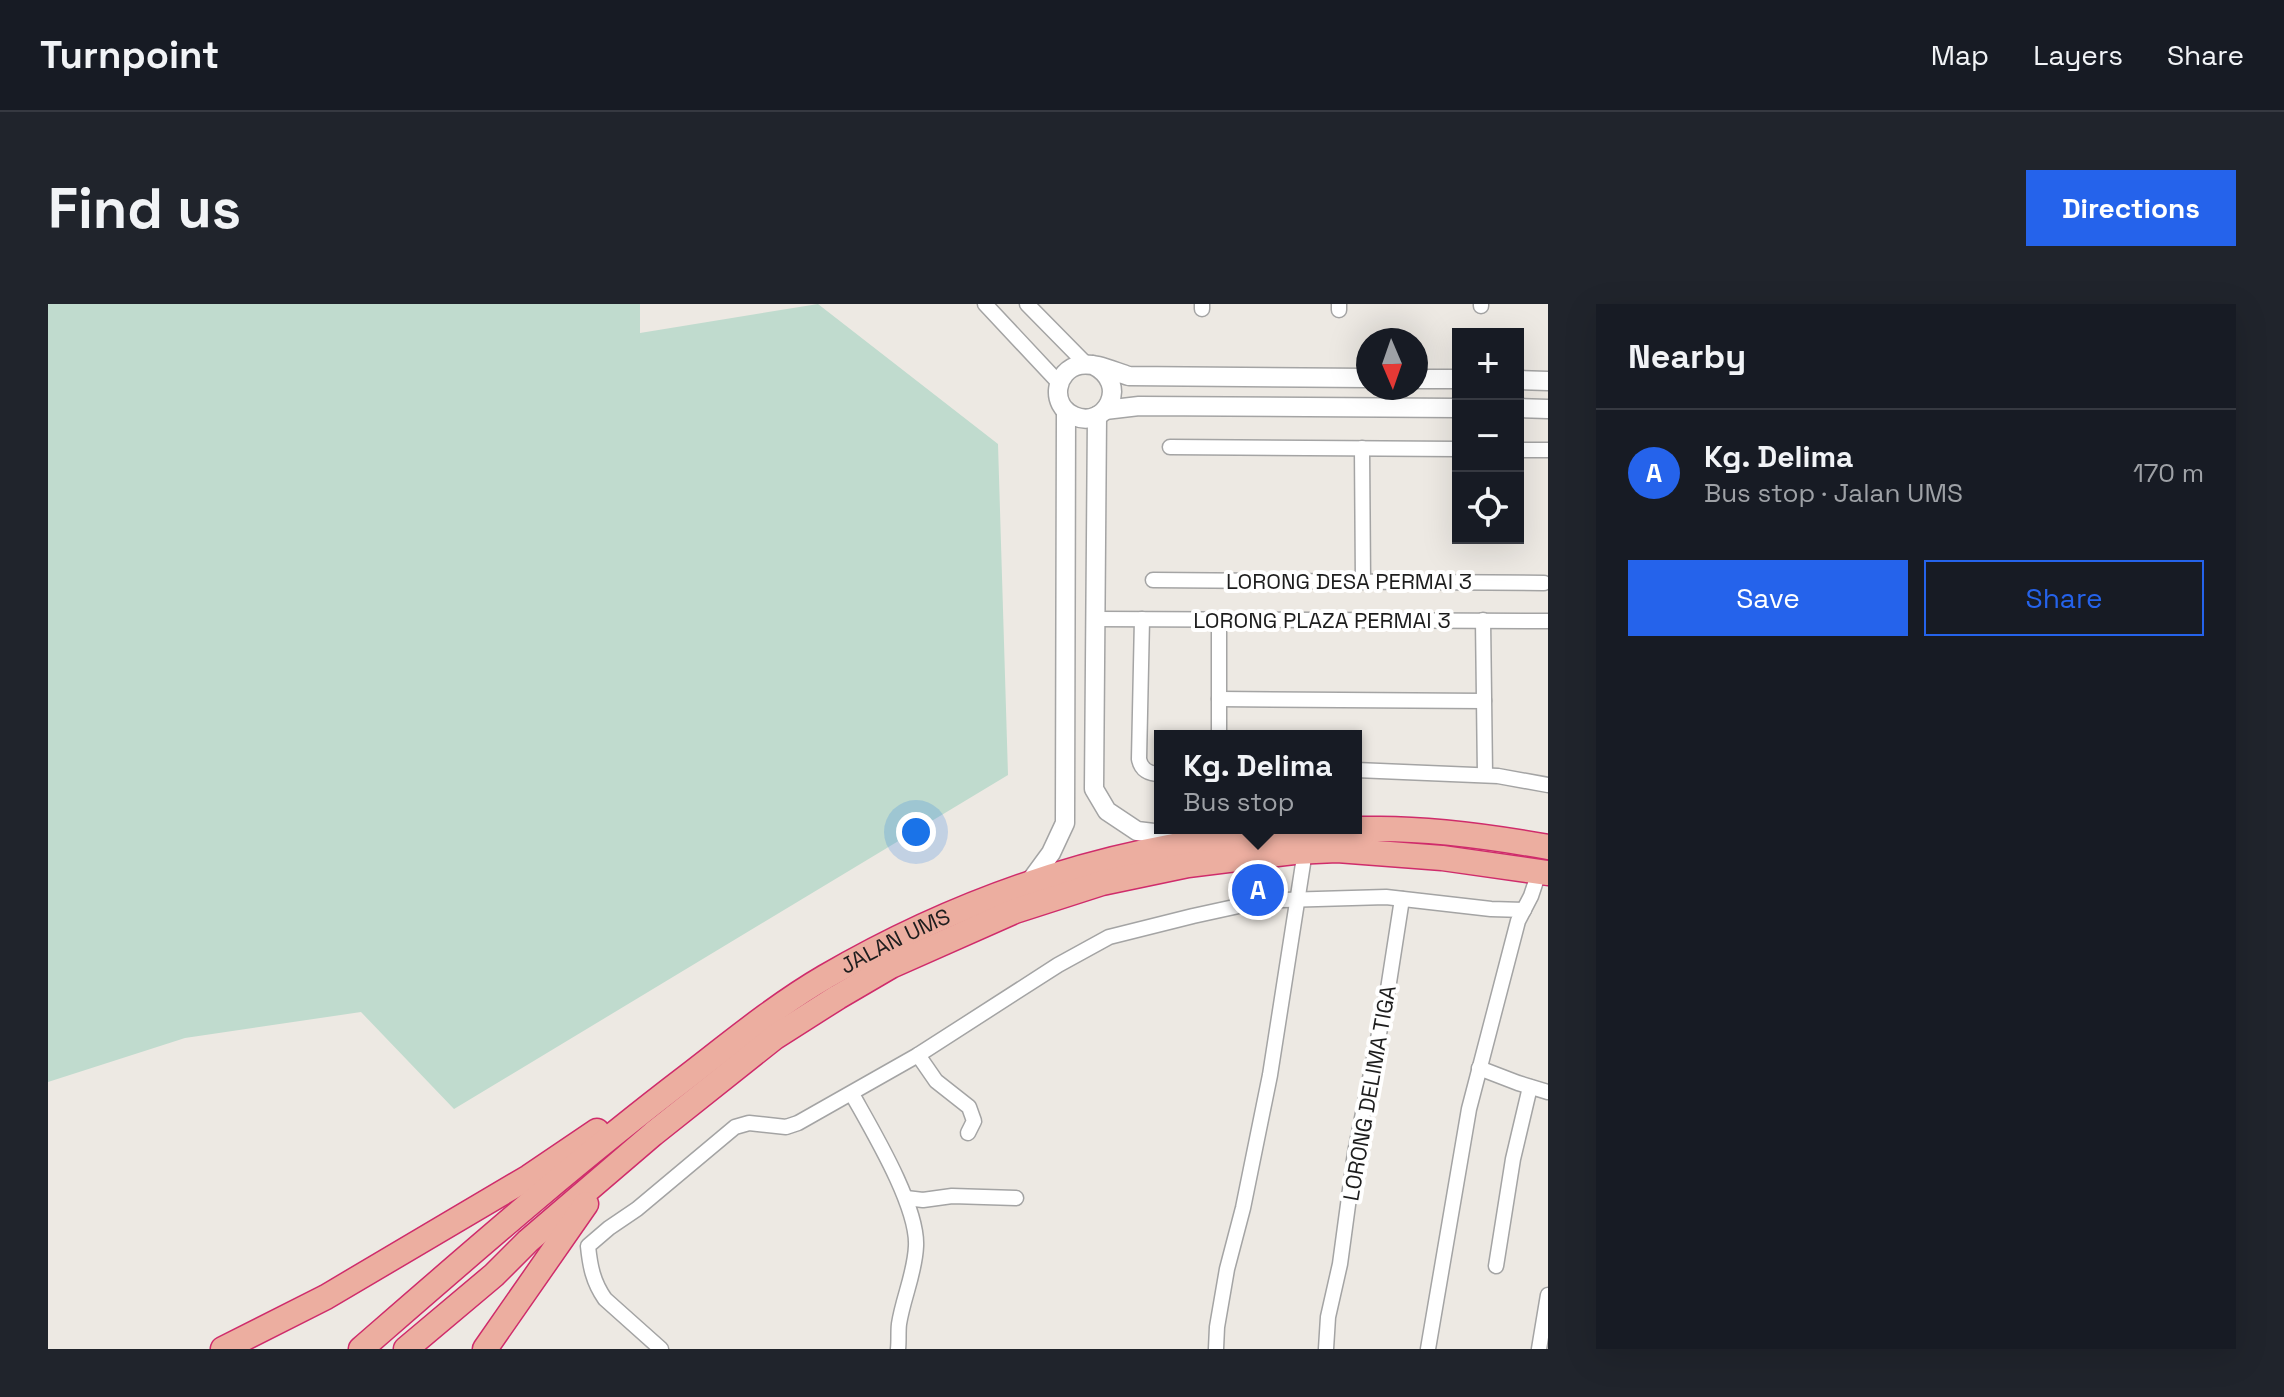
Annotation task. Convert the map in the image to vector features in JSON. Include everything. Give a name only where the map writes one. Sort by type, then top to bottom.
[{"type":"highway","name":"JALAN UMS","points":[[1362,830],[1479,835],[1548,847]]},
{"type":"highway","name":"JALAN UMS","points":[[361,1349],[638,1114],[744,1033],[823,978],[932,921],[1061,872],[1136,852],[1263,834]]},
{"type":"highway","name":"JALAN UMS","points":[[406,1349],[608,1172],[719,1079],[775,1037],[891,966],[1015,911],[1102,883],[1188,865],[1305,851],[1337,850],[1442,858],[1543,872]]},
{"type":"highway","points":[[223,1349],[326,1297],[529,1177],[593,1132],[638,1114]]},
{"type":"highway","points":[[485,1349],[608,1172]]},
{"type":"street","points":[[985,304],[1059,383]]},
{"type":"street","points":[[1027,304],[1089,364],[1108,376],[1112,384],[1112,394],[1101,413],[1094,789],[1107,811],[1137,831],[1154,833]]},
{"type":"street","points":[[1029,883],[1051,853],[1065,823],[1066,411],[1058,398],[1059,383],[1069,369],[1089,364],[1129,376],[1356,378]]},
{"type":"street","points":[[1428,379],[1452,379]]},
{"type":"street","points":[[1524,380],[1548,381]]},
{"type":"street","points":[[1066,411],[1081,418],[1139,406],[1452,408]]},
{"type":"street","points":[[1524,408],[1548,409]]},
{"type":"street","points":[[1170,447],[1452,449]]},
{"type":"street","points":[[1362,448],[1363,582]]},
{"type":"street","points":[[1524,450],[1548,450]]},
{"type":"street","name":"LORONG DESA PERMAI 3","points":[[1153,580],[1544,583]]},
{"type":"street","name":"LORONG PLAZA PERMAI 3","points":[[1095,619],[1548,621]]},
{"type":"street","points":[[1142,619],[1139,759],[1146,772],[1154,773]]},
{"type":"street","points":[[1219,619],[1219,730]]},
{"type":"street","points":[[1483,620],[1485,775]]},
{"type":"street","points":[[1219,699],[1484,701]]},
{"type":"street","points":[[1362,770],[1485,775],[1548,785]]},
{"type":"street","points":[[1165,834],[1211,839]]},
{"type":"street","points":[[1216,1349],[1227,1269],[1243,1208],[1270,1075],[1305,851]]},
{"type":"street","points":[[1428,1349],[1454,1188],[1479,1068],[1518,921],[1543,872]]},
{"type":"street","points":[[661,1349],[605,1299],[591,1273],[588,1246],[735,1127],[749,1123],[786,1127],[798,1123],[918,1055],[1058,965],[1109,937],[1257,902],[1371,897],[1524,910]]},
{"type":"street","name":"LORONG DELIMA TIGA","points":[[1326,1349],[1328,1317],[1340,1264],[1355,1153],[1388,989],[1402,899]]},
{"type":"street","points":[[918,1055],[936,1081],[969,1107],[974,1121],[968,1133]]},
{"type":"street","points":[[1479,1068],[1548,1092]]},
{"type":"street","points":[[1496,1266],[1513,1159],[1530,1087]]},
{"type":"street","points":[[852,1094],[906,1198],[916,1228],[916,1247],[900,1323],[898,1349]]},
{"type":"street","points":[[906,1198],[1016,1198]]},
{"type":"street","points":[[1539,1349],[1548,1295]]},
{"type":"green space","points":[[48,304],[640,304],[640,333],[818,304],[998,444],[1008,775],[454,1109],[361,1012],[185,1038],[48,1082]]},
{"type":"place","name":"Kg. Delima","points":[[1258,890]]}]
